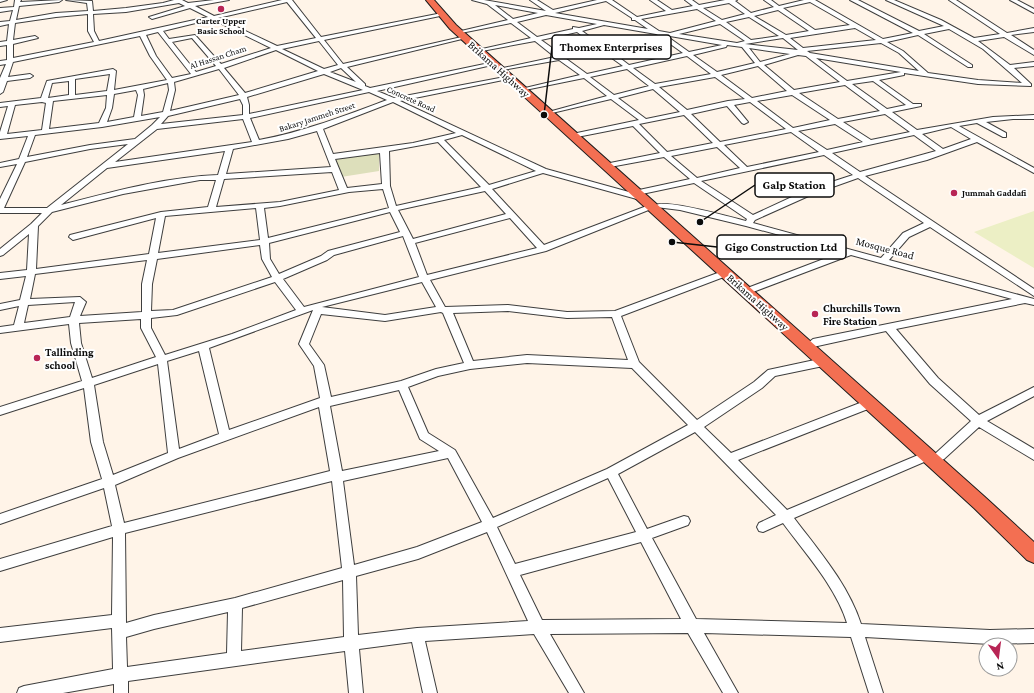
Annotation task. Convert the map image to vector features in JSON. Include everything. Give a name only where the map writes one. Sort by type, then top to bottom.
[{"type":"highway","name":"Brikama Highway","points":[[430,0],[440,14],[484,50],[507,73],[649,201],[753,289],[824,362],[869,404],[934,456],[1034,542]]},
{"type":"highway","name":"Brikama Highway","points":[[434,0],[463,34],[492,63],[507,73],[554,112],[613,165],[649,201]]},
{"type":"highway","name":"Brikama Highway","points":[[690,236],[726,274],[791,328],[813,343],[934,456],[1034,554]]},
{"type":"street","points":[[0,10],[17,4],[59,0]]},
{"type":"street","points":[[69,0],[90,2],[91,31],[97,42]]},
{"type":"street","points":[[152,17],[190,5],[224,0]]},
{"type":"street","points":[[0,63],[159,30],[288,0],[342,66],[368,91]]},
{"type":"street","points":[[479,0],[606,24],[730,44],[748,44],[812,31],[857,26]]},
{"type":"street","points":[[533,0],[578,30],[655,86],[685,112],[745,169]]},
{"type":"street","points":[[12,104],[1,137],[102,125],[166,114],[243,96],[323,70],[512,21],[552,14],[604,0]]},
{"type":"street","points":[[608,0],[663,36],[792,130],[1034,293]]},
{"type":"street","points":[[653,0],[671,12]]},
{"type":"street","points":[[688,0],[722,23],[748,44],[760,48],[801,52],[810,55],[978,82],[1032,87]]},
{"type":"street","points":[[484,50],[606,24],[731,0],[751,16],[784,36],[801,52]]},
{"type":"street","points":[[767,0],[781,8],[812,31]]},
{"type":"street","points":[[811,0],[902,52],[925,73],[923,74]]},
{"type":"street","name":"Bakary Jammeh Street","points":[[105,166],[230,148],[288,137],[319,128],[393,100],[507,73],[559,57],[722,23],[811,0]]},
{"type":"street","points":[[853,0],[885,14],[920,33],[970,66]]},
{"type":"street","points":[[889,0],[923,14],[972,40],[1032,87]]},
{"type":"street","points":[[952,0],[1034,53]]},
{"type":"street","points":[[1013,0],[1032,8]]},
{"type":"street","points":[[0,24],[56,15],[90,14],[163,5],[178,1]]},
{"type":"street","name":"Concrete Road","points":[[178,1],[190,5],[276,48],[368,91],[393,100],[544,171],[649,201]]},
{"type":"street","points":[[490,3],[535,39],[643,120]]},
{"type":"street","points":[[0,92],[2,80],[10,61],[10,32],[17,4]]},
{"type":"street","name":"Al Hassan Cham","points":[[0,105],[72,98],[140,88],[195,75],[276,48],[440,14]]},
{"type":"street","points":[[554,112],[655,86],[759,64],[801,52],[881,41],[949,27]]},
{"type":"street","points":[[159,30],[195,75]]},
{"type":"street","points":[[972,40],[1034,30]]},
{"type":"street","points":[[0,253],[34,226],[48,210],[155,127],[166,114],[172,90],[171,81],[153,56],[142,33]]},
{"type":"street","points":[[169,41],[193,36],[220,67],[243,96],[246,105],[246,117],[256,143]]},
{"type":"street","points":[[0,44],[35,38]]},
{"type":"street","points":[[527,89],[730,44]]},
{"type":"street","points":[[748,44],[759,64],[791,91],[868,142]]},
{"type":"street","points":[[810,55],[941,151]]},
{"type":"street","points":[[155,127],[246,117],[336,99],[492,63]]},
{"type":"street","points":[[1007,67],[1034,64]]},
{"type":"street","points":[[45,132],[50,102],[44,101],[48,82],[113,71],[109,108],[102,125]]},
{"type":"street","points":[[580,135],[643,120],[791,91],[912,72]]},
{"type":"street","points":[[2,80],[30,76]]},
{"type":"street","points":[[72,78],[72,98]]},
{"type":"street","points":[[613,165],[916,106],[873,78]]},
{"type":"street","points":[[136,118],[141,95],[140,88]]},
{"type":"street","points":[[728,103],[744,122]]},
{"type":"street","points":[[0,411],[235,336],[301,310],[316,308],[424,278],[543,249],[696,180],[952,125],[1016,116],[1034,118]]},
{"type":"street","points":[[979,121],[1003,135]]},
{"type":"street","points":[[634,123],[666,155],[702,186],[750,222],[810,192],[859,175],[924,158],[976,140]]},
{"type":"street","points":[[952,125],[976,140],[1030,165],[1034,171]]},
{"type":"street","points":[[319,128],[344,191]]},
{"type":"street","points":[[331,156],[385,150],[440,140],[462,133]]},
{"type":"street","points":[[32,134],[22,161],[0,209],[48,210],[172,182],[335,169]]},
{"type":"street","points":[[440,140],[543,249]]},
{"type":"street","points":[[0,165],[90,147],[136,141]]},
{"type":"street","points":[[212,210],[230,148]]},
{"type":"street","points":[[385,150],[386,186],[394,209],[408,237],[424,278],[444,310],[470,365]]},
{"type":"street","points":[[0,276],[264,242],[394,209],[487,188],[544,171]]},
{"type":"street","points":[[74,237],[161,214],[280,204],[344,191],[386,186]]},
{"type":"street","name":"Mosque Road","points":[[649,201],[750,222],[851,252],[1029,300]]},
{"type":"street","points":[[260,206],[266,258],[278,278],[301,310]]},
{"type":"street","points":[[161,214],[148,284],[146,328],[162,359],[174,455]]},
{"type":"street","points":[[0,330],[19,326],[74,320],[174,312],[278,278],[341,250],[511,215]]},
{"type":"street","points":[[884,260],[906,235],[931,223]]},
{"type":"street","points":[[19,326],[31,272],[34,226]]},
{"type":"street","points":[[753,289],[851,252]]},
{"type":"street","points":[[316,308],[385,318],[444,310],[508,308],[567,315],[616,314],[726,274]]},
{"type":"street","points":[[0,307],[25,302],[77,299],[81,302],[74,320],[76,342],[88,383],[97,442],[109,482],[119,530],[121,693]]},
{"type":"street","points":[[813,343],[1029,300]]},
{"type":"street","points":[[316,308],[304,344],[319,365],[337,477],[349,573],[351,643],[356,693]]},
{"type":"street","points":[[616,314],[635,364],[785,516],[828,574],[851,613],[876,693]]},
{"type":"street","points":[[888,327],[934,381],[978,421],[1034,455]]},
{"type":"street","points":[[203,346],[226,436]]},
{"type":"street","points":[[0,519],[109,482],[174,455],[325,402],[402,385],[436,373],[470,365],[527,359],[635,364]]},
{"type":"street","points":[[0,635],[154,622],[234,604],[418,553],[490,525],[611,472],[696,426],[758,385],[772,373],[824,362]]},
{"type":"street","points":[[402,385],[424,436],[450,453],[490,525],[538,627],[577,693]]},
{"type":"street","points":[[763,527],[785,516],[934,456],[978,421],[1034,391]]},
{"type":"street","points":[[729,459],[869,404]]},
{"type":"street","points":[[0,565],[119,530],[330,476],[337,477],[450,453]]},
{"type":"street","points":[[611,472],[692,626],[731,693]]},
{"type":"street","points":[[512,570],[645,535],[684,521]]},
{"type":"street","points":[[234,604],[234,660]]},
{"type":"street","points":[[24,693],[121,675],[351,643],[417,635],[538,627],[692,626],[856,630],[990,636],[1034,636]]},
{"type":"street","points":[[417,635],[430,693]]},
{"type":"green space","points":[[379,153],[379,171],[341,177],[334,159]]},
{"type":"green space","points":[[1034,211],[1034,268],[974,232]]},
{"type":"place","name":"Carter Upper Basic School","points":[[221,9]]},
{"type":"place","name":"Thomex Enterprises","points":[[544,115]]},
{"type":"place","name":"Jummah Gaddafi","points":[[954,193]]},
{"type":"place","name":"Galp Station","points":[[700,222]]},
{"type":"place","name":"Gigo Construction Ltd","points":[[672,242]]},
{"type":"place","name":"Churchills Town Fire Station","points":[[815,314]]},
{"type":"place","name":"Tallinding school","points":[[37,358]]}]
